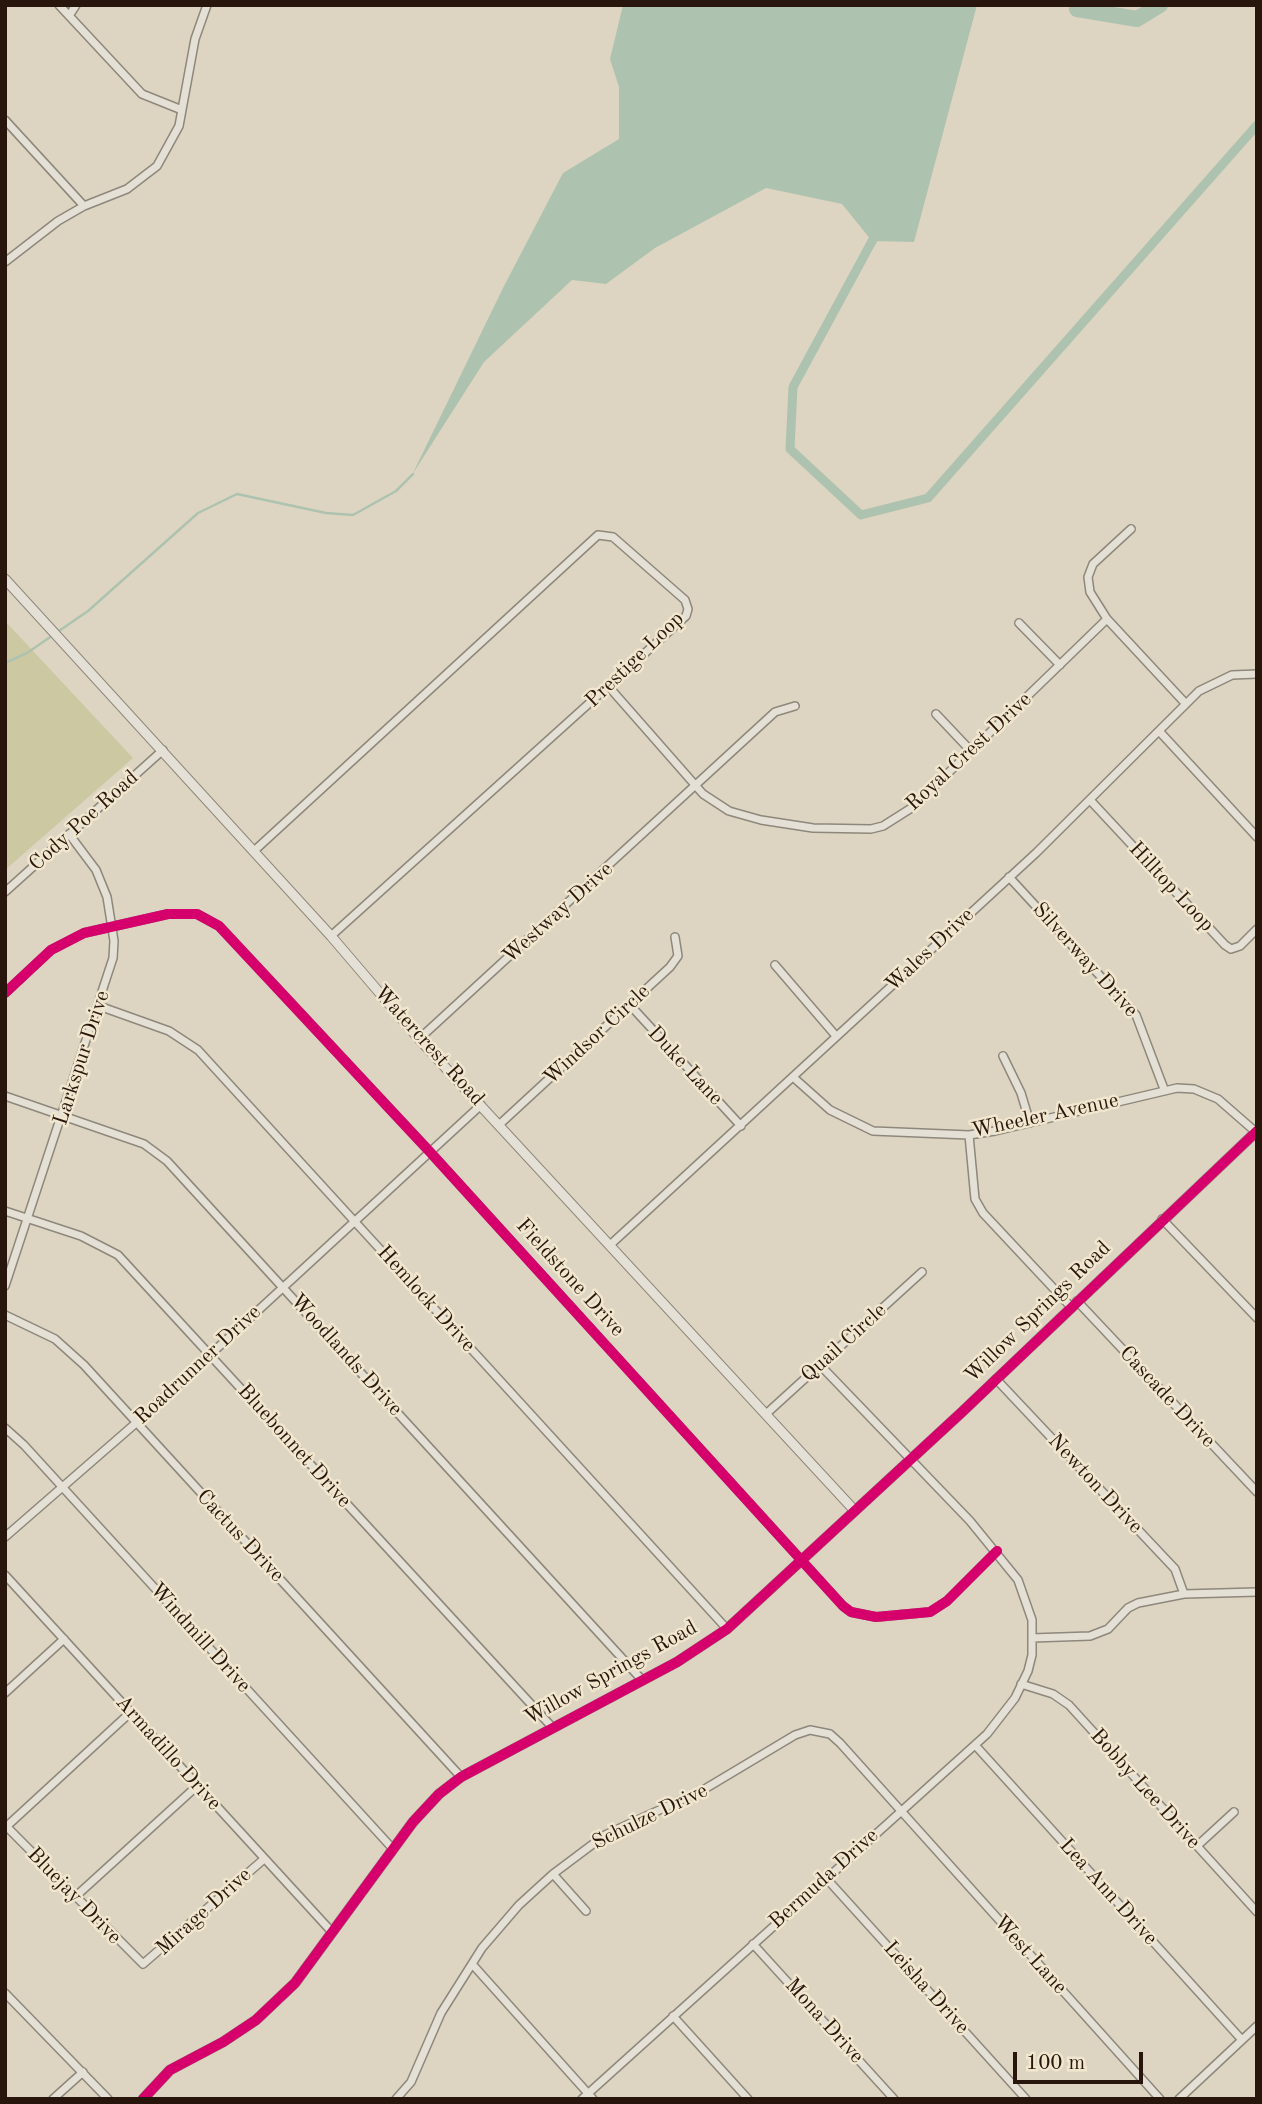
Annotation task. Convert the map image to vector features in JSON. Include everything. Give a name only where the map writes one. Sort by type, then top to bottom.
[{"type":"street","points":[[59,5],[142,94],[182,110]]},
{"type":"street","points":[[69,16],[76,5]]},
{"type":"street","points":[[5,262],[44,231],[84,206],[127,189],[157,166],[173,139],[182,110],[192,52],[207,5]]},
{"type":"street","points":[[5,120],[84,206]]},
{"type":"street","points":[[1131,529],[1093,565],[1088,577],[1090,592],[1107,619],[1186,704]]},
{"type":"street","name":"Prestige Loop","points":[[254,851],[598,535],[613,537],[685,600],[688,608],[686,616],[331,936]]},
{"type":"street","name":"Watercrest Road","points":[[5,579],[331,936],[419,1039],[855,1511]]},
{"type":"street","name":"Royal Crest Drive","points":[[608,687],[696,787],[713,802],[752,818],[813,828],[871,829],[883,826],[914,807],[1107,619]]},
{"type":"street","points":[[1019,623],[1060,665]]},
{"type":"street","name":"Wales Drive","points":[[610,1245],[1009,877],[1199,691],[1233,675],[1257,674]]},
{"type":"street","name":"Westway Drive","points":[[419,1039],[775,712],[795,706]]},
{"type":"street","points":[[936,714],[971,751]]},
{"type":"street","points":[[1159,731],[1257,837]]},
{"type":"street","name":"Cody Poe Road","points":[[5,892],[163,750]]},
{"type":"street","name":"Hilltop Loop","points":[[1090,800],[1225,945],[1231,948],[1240,946],[1257,929]]},
{"type":"street","name":"Larkspur Drive","points":[[5,1286],[113,958],[113,926],[107,897],[96,870],[69,834]]},
{"type":"street","name":"Silverway Drive","points":[[1009,877],[1136,1015],[1164,1089]]},
{"type":"street","name":"Fieldstone Drive","points":[[5,993],[51,950],[84,933],[168,914],[190,913],[219,926],[430,1152],[843,1606],[851,1612],[876,1618],[930,1612],[938,1608],[997,1551]]},
{"type":"street","name":"Windsor Circle","points":[[500,1124],[630,1005],[678,956],[675,937]]},
{"type":"street","points":[[775,965],[836,1036]]},
{"type":"street","name":"Duke Lane","points":[[630,1005],[741,1126]]},
{"type":"street","name":"Hemlock Drive","points":[[99,1006],[169,1031],[198,1050],[727,1629]]},
{"type":"street","points":[[1003,1056],[1021,1093],[1030,1123]]},
{"type":"street","name":"Wheeler Avenue","points":[[793,1077],[830,1110],[873,1131],[969,1135],[1030,1123],[1164,1089],[1187,1088],[1209,1094],[1256,1132]]},
{"type":"street","name":"Woodlands Drive","points":[[5,1096],[144,1144],[167,1161],[642,1680]]},
{"type":"street","name":"Roadrunner Drive","points":[[5,1537],[136,1423],[481,1105]]},
{"type":"street","name":"Willow Springs Road","points":[[142,2099],[170,2070],[223,2042],[270,2008],[305,1969],[430,1803],[461,1777],[677,1662],[727,1629],[1256,1132]]},
{"type":"street","name":"Cascade Drive","points":[[969,1135],[975,1199],[983,1213],[1257,1492]]},
{"type":"street","name":"Bluebonnet Drive","points":[[5,1211],[81,1236],[118,1255],[552,1727]]},
{"type":"street","points":[[1162,1219],[1257,1318]]},
{"type":"street","name":"Quail Circle","points":[[766,1414],[922,1272]]},
{"type":"street","name":"Cactus Drive","points":[[5,1315],[55,1339],[136,1423],[461,1777]]},
{"type":"street","name":"Bermuda Drive","points":[[588,2097],[673,2016],[998,1723],[1021,1684],[1032,1656],[1032,1620],[1024,1590],[997,1551],[820,1365]]},
{"type":"street","name":"Newton Drive","points":[[996,1379],[1175,1569],[1184,1594]]},
{"type":"street","name":"Windmill Drive","points":[[5,1429],[64,1488],[393,1849]]},
{"type":"street","name":"Armadillo Drive","points":[[5,1575],[331,1931]]},
{"type":"street","points":[[1032,1638],[1090,1636],[1108,1629],[1128,1608],[1138,1603],[1184,1594],[1257,1592]]},
{"type":"street","points":[[5,1693],[64,1639]]},
{"type":"street","name":"Bobby Lee Drive","points":[[1021,1684],[1053,1694],[1069,1705],[1257,1912]]},
{"type":"street","points":[[6,1825],[132,1711]]},
{"type":"street","name":"Schulze Drive","points":[[396,2099],[411,2082],[441,2013],[497,1930],[553,1874],[606,1835],[703,1790],[795,1735],[810,1730],[830,1734],[840,1742],[899,1811]]},
{"type":"street","name":"Lea Ann Drive","points":[[975,1745],[1242,2040]]},
{"type":"street","points":[[75,1898],[197,1786]]},
{"type":"street","name":"West Lane","points":[[899,1811],[1160,2099]]},
{"type":"street","points":[[1197,1846],[1234,1812]]},
{"type":"street","name":"Bluejay Drive","points":[[6,1825],[75,1898],[143,1964]]},
{"type":"street","name":"Mirage Drive","points":[[143,1964],[264,1859]]},
{"type":"street","points":[[553,1874],[586,1911]]},
{"type":"street","name":"Leisha Drive","points":[[826,1878],[1026,2099]]},
{"type":"street","name":"Mona Drive","points":[[753,1944],[894,2099]]},
{"type":"street","points":[[473,1965],[588,2097]]},
{"type":"street","points":[[5,1993],[108,2099]]},
{"type":"street","points":[[673,2016],[748,2099]]},
{"type":"street","points":[[1179,2099],[1257,2026]]},
{"type":"street","points":[[53,2099],[83,2072]]},
{"type":"shaded area","points":[[623,5],[977,5],[914,242],[872,241],[842,204],[766,188],[655,248],[606,284],[572,280],[484,362],[412,475],[504,286],[563,173],[619,139],[619,87],[610,59]]},
{"type":"shaded area","points":[[5,621],[133,758],[5,870]]},
{"type":"waterway","points":[[1077,9],[1137,19],[1160,5]]},
{"type":"waterway","points":[[877,232],[793,387],[790,449],[861,515],[928,498],[1257,125]]},
{"type":"waterway","points":[[5,663],[27,653],[88,611],[198,513],[237,494],[326,513],[353,515],[396,491],[413,474]]},
{"type":"cycle path","points":[[5,993],[51,950],[84,933],[168,914],[197,914],[219,926],[430,1152],[843,1606],[851,1612],[876,1617],[930,1612],[947,1601],[997,1551]]},
{"type":"cycle path","points":[[143,2099],[170,2070],[223,2042],[256,2020],[295,1983],[413,1822],[439,1794],[461,1777],[677,1662],[727,1629],[962,1412],[1257,1131]]}]
